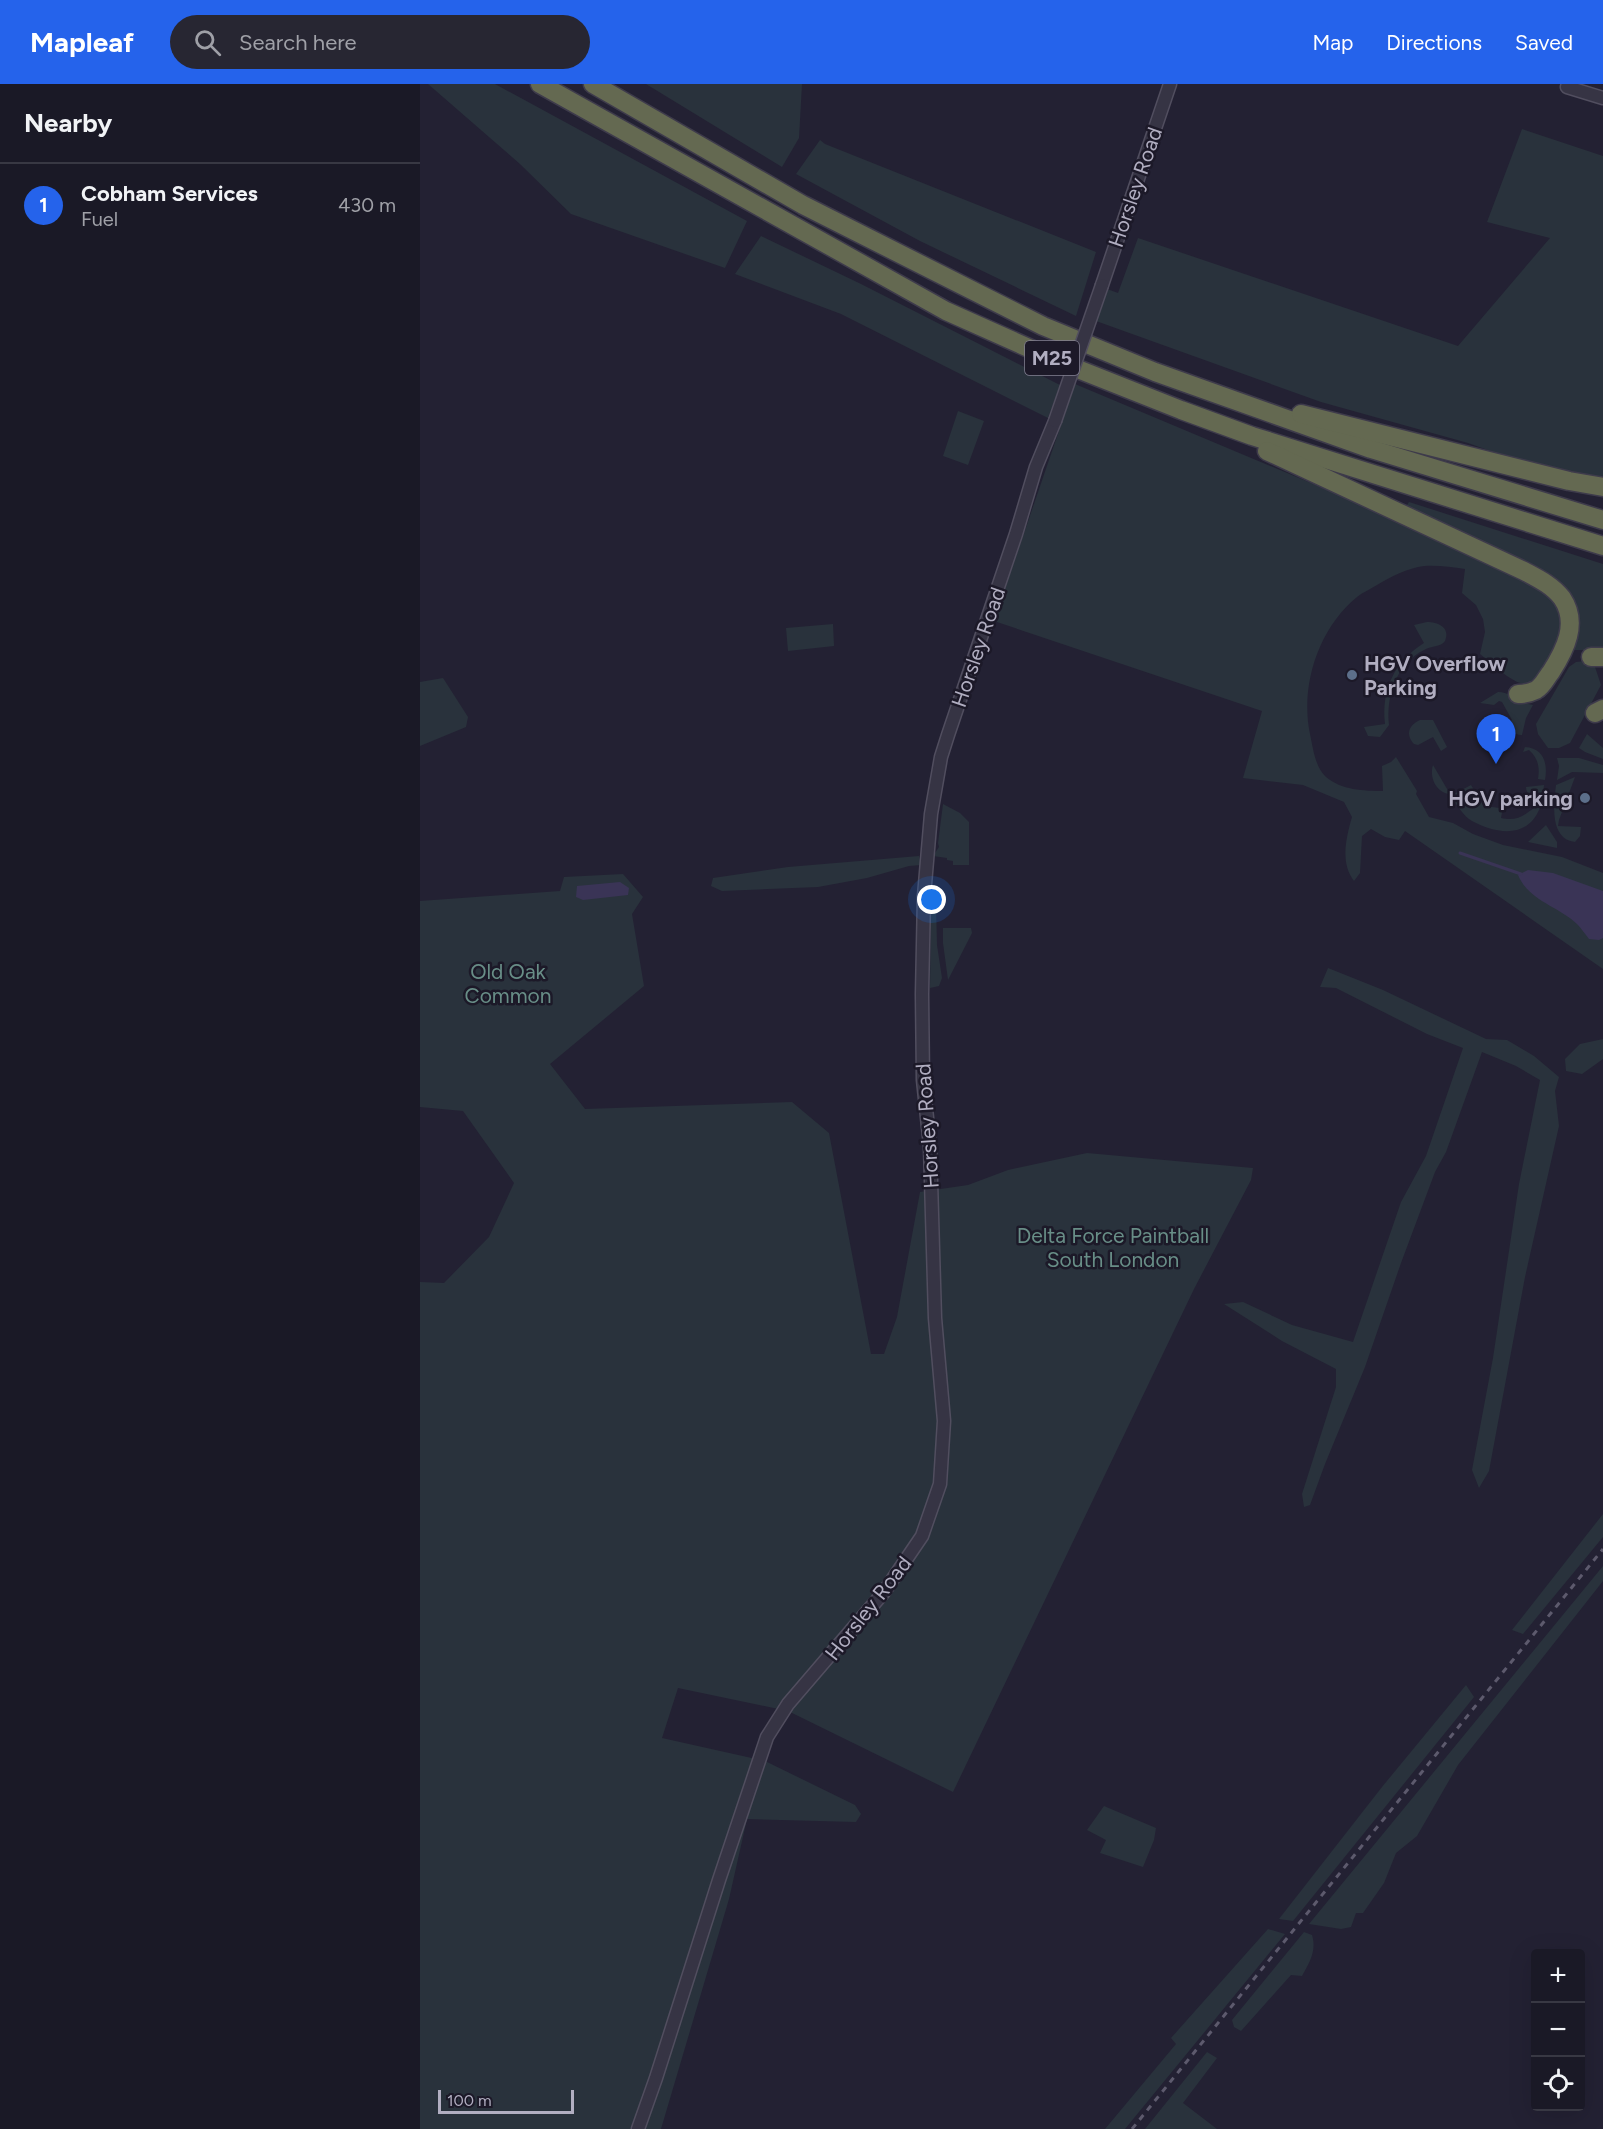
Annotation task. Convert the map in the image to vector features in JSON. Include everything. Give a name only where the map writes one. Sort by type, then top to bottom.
[{"type":"highway","name":"M25","points":[[540,84],[946,311],[1060,362],[1181,411],[1524,571],[1553,589],[1565,604],[1568,615],[1569,628],[1566,646],[1542,684],[1530,692],[1518,694]]},
{"type":"highway","name":"M25","points":[[593,84],[803,205],[1033,321],[1155,372],[1371,449],[1603,520]]},
{"type":"highway","name":"M25","points":[[1252,406],[1317,417],[1569,482],[1603,487]]},
{"type":"highway","name":"M25","points":[[1181,411],[1370,474],[1603,546]]},
{"type":"street","name":"Horsley Road","points":[[638,2129],[657,2078],[722,1870],[767,1737],[778,1716],[884,1592],[922,1536],[940,1484],[944,1421],[935,1318],[931,1220],[932,1174],[923,1080],[922,1036],[924,896],[938,774],[948,735],[1016,534],[1036,467],[1054,422],[1170,84]]},
{"type":"street","points":[[1567,87],[1603,98]]},
{"type":"green space","points":[[428,84],[495,84],[747,221],[725,268],[571,214],[520,164]]},
{"type":"green space","points":[[646,84],[802,84],[799,138],[782,167]]},
{"type":"green space","points":[[1522,129],[1603,156],[1603,482],[1518,461],[1468,443],[1321,402],[1096,321],[1107,289],[1118,293],[1138,238],[1458,346],[1550,238],[1487,222]]},
{"type":"green space","points":[[820,140],[825,144],[1096,252],[1076,316],[920,241],[796,174]]},
{"type":"green space","points":[[761,236],[1060,385],[1048,418],[841,314],[735,274]]},
{"type":"green space","points":[[1075,384],[1392,517],[1528,582],[1553,599],[1559,611],[1564,642],[1534,680],[1519,683],[1480,654],[1485,632],[1483,619],[1476,605],[1462,593],[1465,569],[1424,566],[1382,582],[1359,595],[1343,610],[1322,642],[1310,678],[1308,716],[1310,734],[1319,768],[1326,777],[1339,785],[1361,790],[1383,791],[1382,766],[1396,757],[1417,791],[1416,794],[1429,817],[1453,823],[1473,834],[1503,845],[1562,857],[1603,873],[1603,969],[1405,831],[1399,840],[1385,837],[1371,829],[1362,836],[1360,873],[1354,881],[1347,866],[1345,850],[1352,817],[1344,802],[1303,785],[1243,778],[1262,711],[994,621]]},
{"type":"green space","points":[[958,411],[984,421],[968,465],[943,456]]},
{"type":"green space","points":[[1409,502],[1603,564],[1603,653],[1572,650],[1574,609],[1400,506],[1401,503],[1407,505]]},
{"type":"green space","points":[[1427,622],[1439,624],[1445,629],[1445,641],[1424,650],[1406,664],[1391,692],[1389,725],[1380,737],[1368,736],[1364,727],[1385,724],[1385,699],[1398,667],[1405,658],[1424,643],[1414,625]]},
{"type":"green space","points":[[833,624],[834,646],[788,651],[786,628]]},
{"type":"green space","points":[[1586,661],[1594,664],[1601,685],[1570,743],[1559,748],[1548,748],[1538,734],[1536,724],[1569,667],[1576,662]]},
{"type":"green space","points":[[443,678],[468,717],[466,727],[420,746],[420,682]]},
{"type":"green space","points":[[1498,692],[1533,705],[1526,718],[1522,735],[1515,733],[1507,724],[1512,720],[1502,702],[1499,701],[1494,705],[1480,703]]},
{"type":"green space","points":[[1420,720],[1433,720],[1447,747],[1441,751],[1433,737],[1418,745],[1414,744],[1409,733],[1413,724]]},
{"type":"green space","points":[[1587,734],[1603,748],[1603,759],[1579,748]]},
{"type":"green space","points":[[1525,747],[1537,750],[1543,758],[1546,768],[1545,780],[1538,779],[1536,760],[1529,750],[1523,752]]},
{"type":"green space","points":[[1557,758],[1579,758],[1603,765],[1603,773],[1572,772],[1557,780],[1559,766]]},
{"type":"green space","points":[[1433,765],[1450,794],[1437,788],[1432,774]]},
{"type":"green space","points":[[1575,777],[1558,826],[1581,827],[1580,836],[1575,842],[1561,834],[1557,827],[1554,810],[1556,785]]},
{"type":"green space","points":[[1471,785],[1484,806],[1503,807],[1501,818],[1515,819],[1534,808],[1526,787],[1544,785],[1541,806],[1532,821],[1525,826],[1517,830],[1499,831],[1469,819],[1450,796]]},
{"type":"green space","points":[[943,804],[960,813],[969,822],[969,865],[953,865],[953,861],[947,858],[933,856],[939,847]]},
{"type":"green space","points":[[1546,825],[1557,842],[1557,848],[1528,842]]},
{"type":"green space","points":[[919,856],[921,865],[818,887],[722,891],[711,886],[713,878],[788,867]]},
{"type":"green space","points":[[623,874],[643,897],[632,914],[644,986],[550,1064],[585,1109],[792,1102],[829,1133],[871,1354],[884,1354],[897,1317],[920,1192],[968,1185],[1008,1170],[1087,1153],[1253,1168],[1251,1180],[1194,1289],[953,1792],[788,1711],[678,1688],[662,1738],[765,1761],[855,1805],[861,1814],[856,1822],[747,1819],[729,1899],[661,2129],[420,2129],[420,1282],[444,1283],[489,1237],[514,1183],[463,1111],[420,1107],[420,901],[560,891],[564,877]]},
{"type":"green space","points":[[933,902],[936,904],[937,945],[942,978],[939,986],[930,988],[931,914]]},
{"type":"green space","points":[[943,928],[971,928],[972,933],[948,980],[943,943]]},
{"type":"green space","points":[[1328,968],[1383,990],[1486,1039],[1507,1040],[1534,1056],[1559,1077],[1555,1091],[1559,1126],[1525,1277],[1489,1471],[1479,1488],[1472,1470],[1493,1358],[1519,1184],[1540,1080],[1516,1066],[1482,1052],[1446,1152],[1435,1172],[1401,1263],[1365,1367],[1310,1505],[1304,1507],[1302,1494],[1336,1387],[1336,1369],[1282,1341],[1224,1304],[1243,1302],[1292,1325],[1353,1342],[1401,1202],[1426,1156],[1463,1048],[1427,1034],[1336,988],[1320,987]]},
{"type":"green space","points":[[1603,1039],[1603,1059],[1582,1074],[1566,1071],[1565,1059],[1580,1044]]},
{"type":"green space","points":[[1603,1514],[1603,1537],[1523,1634],[1512,1630]]},
{"type":"green space","points":[[1603,1566],[1603,1581],[1458,1765],[1417,1836],[1396,1853],[1384,1883],[1363,1913],[1356,1913],[1351,1927],[1341,1929],[1309,1924]]},
{"type":"green space","points":[[1466,1685],[1474,1697],[1293,1921],[1279,1919],[1382,1787]]},
{"type":"green space","points":[[1104,1806],[1156,1828],[1154,1840],[1143,1867],[1100,1853],[1106,1840],[1087,1830]]},
{"type":"green space","points":[[1268,1929],[1285,1934],[1125,2129],[1105,2129],[1176,2044],[1171,2038]]},
{"type":"green space","points":[[1304,1932],[1312,1935],[1314,1946],[1302,1976],[1291,1975],[1241,2031],[1234,2027],[1232,2020]]},
{"type":"green space","points":[[1207,2052],[1217,2058],[1183,2103],[1217,2129],[1145,2129]]},
{"type":"shaded area","points":[[1528,870],[1553,873],[1603,891],[1603,938],[1589,939],[1569,918],[1529,891],[1518,875]]},
{"type":"shaded area","points":[[620,882],[629,888],[628,895],[583,900],[576,897],[577,886]]},
{"type":"waterway","points":[[1460,853],[1521,874]]},
{"type":"railway","points":[[1132,2129],[1603,1549]]},
{"type":"place","name":"HGV Overflow Parking","points":[[1352,675]]},
{"type":"place","name":"Cobham Services","points":[[1496,764]]},
{"type":"place","name":"HGV parking","points":[[1585,798]]},
{"type":"park label","name":"Old Oak Common","points":[[508,983]]},
{"type":"park label","name":"Delta Force Paintball South London","points":[[1113,1247]]}]
